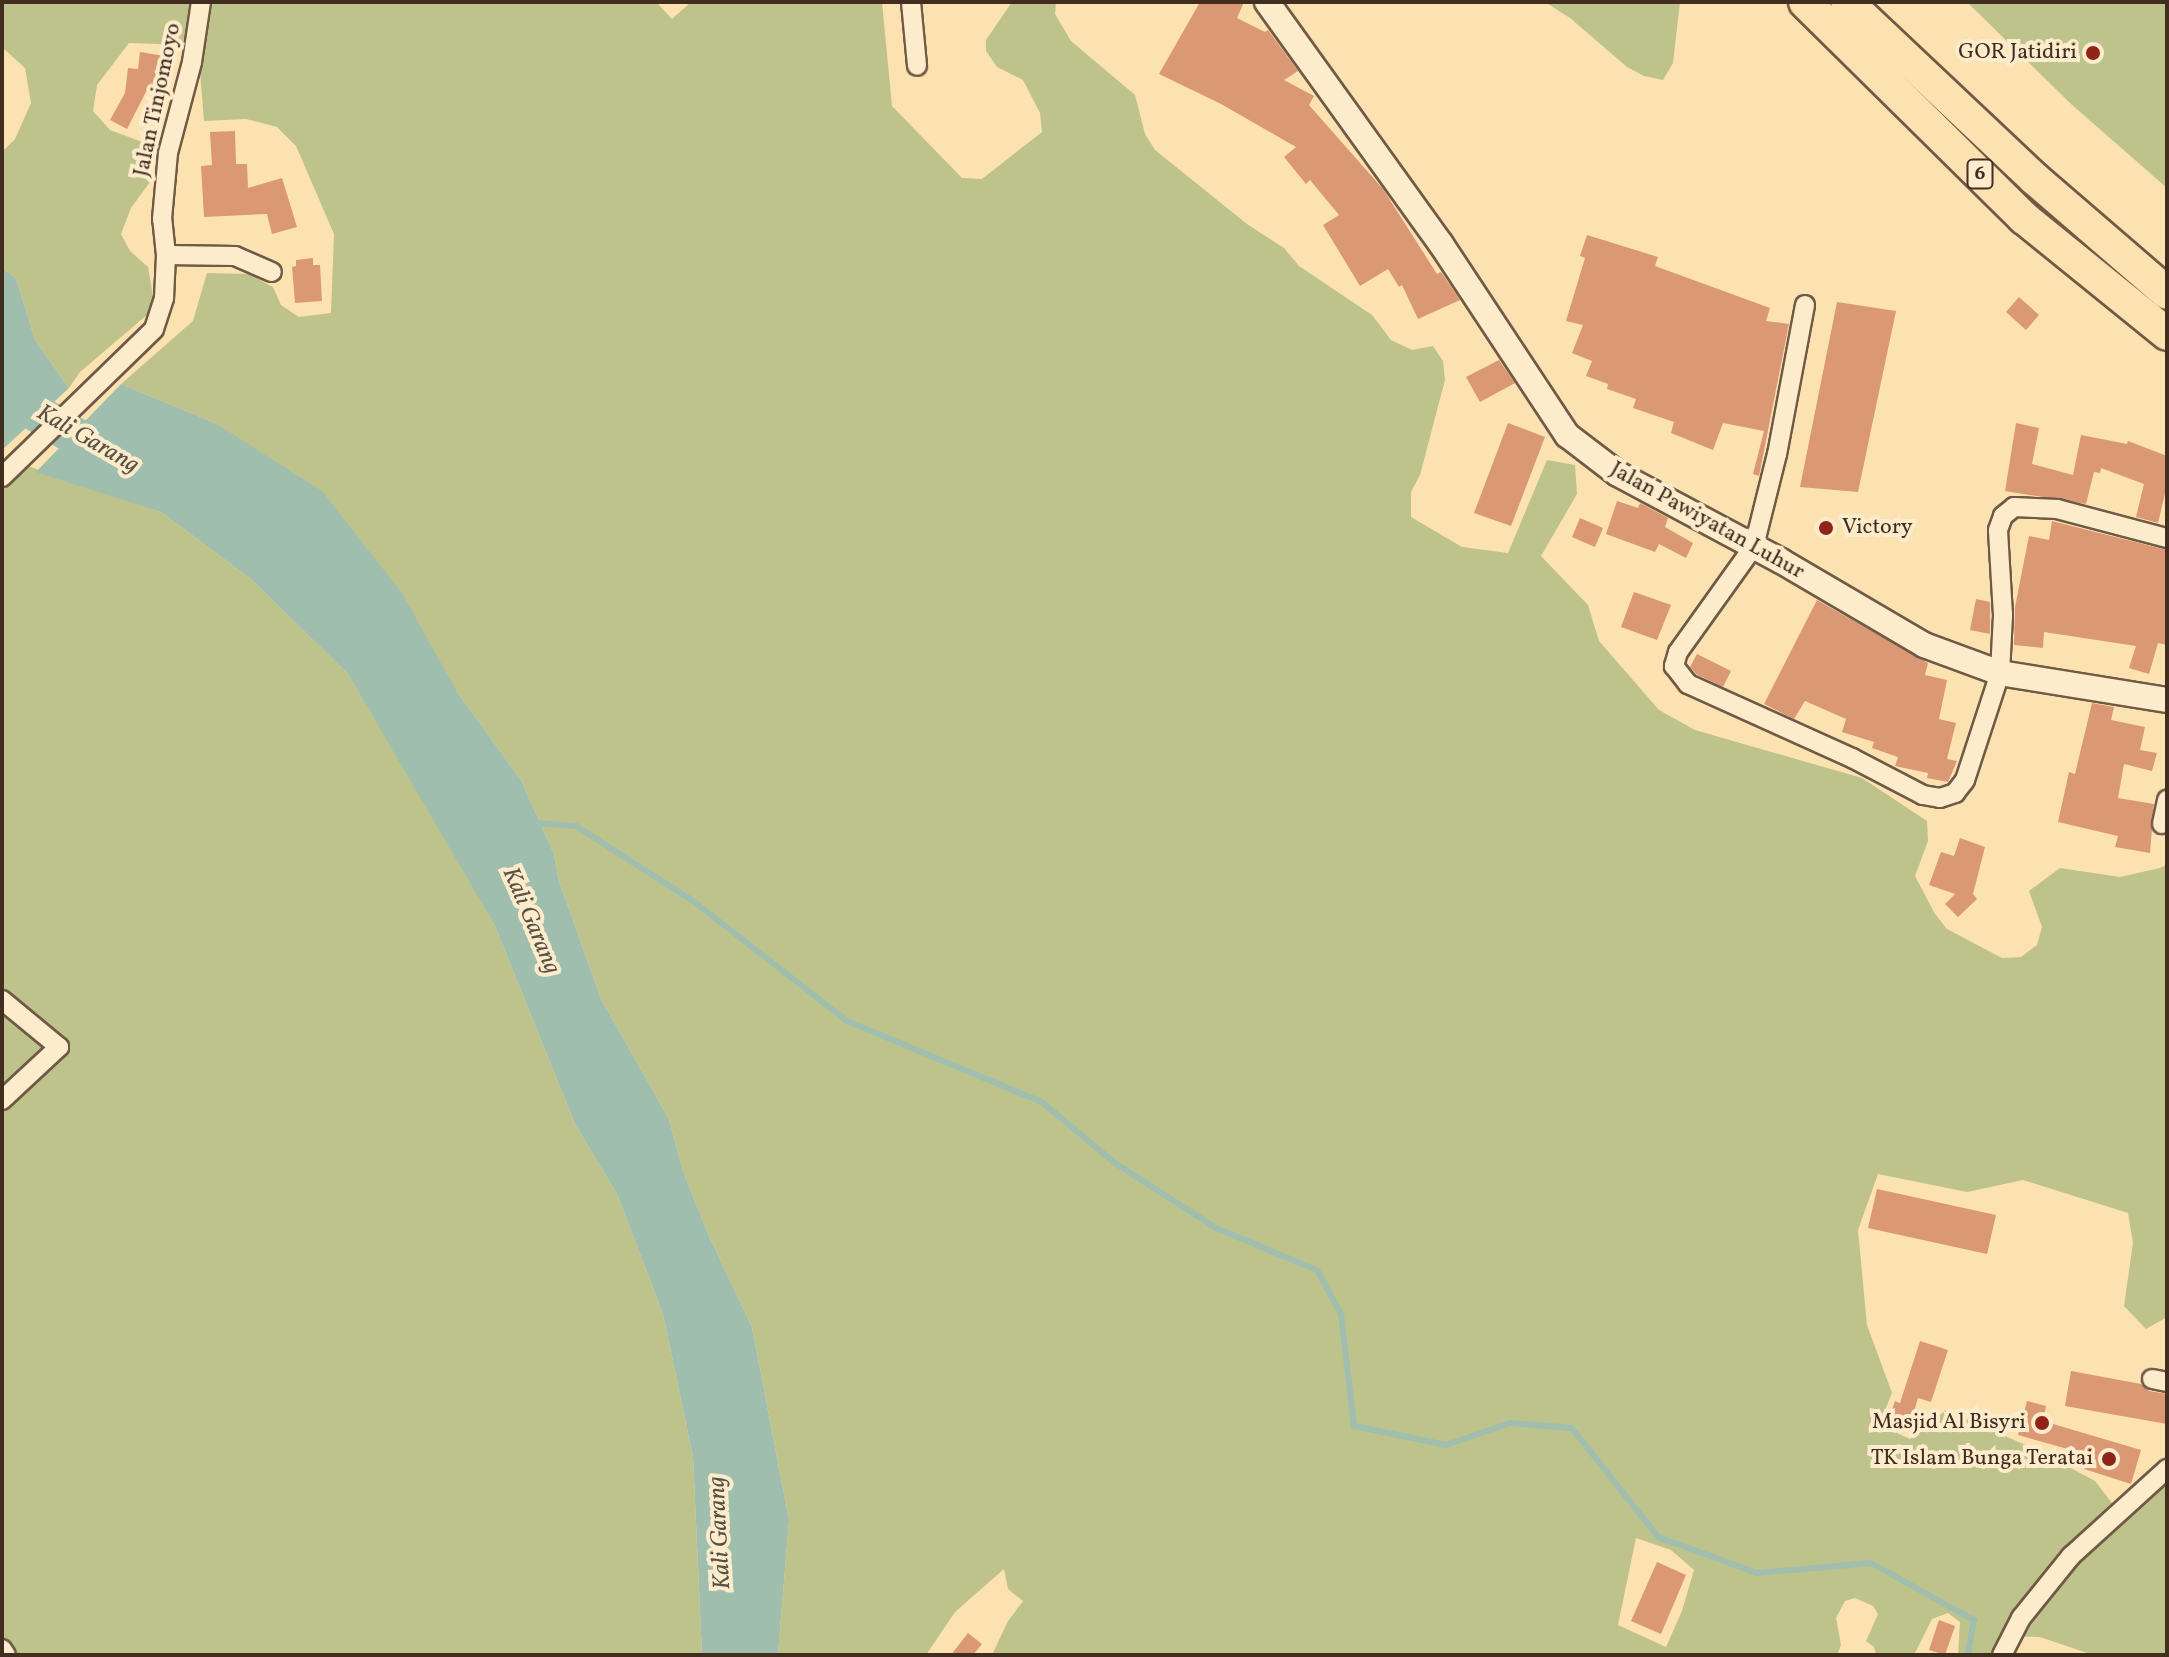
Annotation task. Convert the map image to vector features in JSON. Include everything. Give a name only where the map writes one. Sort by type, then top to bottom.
[{"type":"highway","name":"6","points":[[1805,2],[2024,218],[2167,334]]},
{"type":"highway","name":"6","points":[[1847,2],[2035,179],[2167,293]]},
{"type":"main road","name":"Jalan Pawiyatan Luhur","points":[[1267,2],[1441,244],[1567,435],[1618,474],[1754,546],[1924,645],[2000,673],[2167,700]]},
{"type":"street","name":"Jalan Tinjomoyo","points":[[2,477],[154,329],[164,298],[166,255],[162,219],[168,153],[192,62],[201,2]]},
{"type":"street","points":[[911,2],[917,66]]},
{"type":"street","points":[[166,255],[222,254],[250,260],[272,272]]},
{"type":"street","points":[[1805,305],[1777,454],[1754,546],[1678,652],[1674,666],[1688,684],[1852,758],[1923,795],[1940,798],[1955,793],[1965,780],[2000,673],[2003,615],[1998,530],[2003,516],[2014,507],[2057,509],[2167,538]]},
{"type":"street","points":[[2162,824],[2167,800]]},
{"type":"street","points":[[2,1000],[59,1047],[7,1087]]},
{"type":"street","points":[[2002,1655],[2021,1618],[2071,1556],[2167,1469]]},
{"type":"street","points":[[2,1649],[6,1655]]},
{"type":"green space","points":[[2,2],[656,2],[672,19],[691,2],[882,2],[892,106],[962,178],[982,179],[1042,132],[1040,113],[1023,80],[997,67],[986,51],[986,40],[1012,2],[1056,2],[1055,14],[1071,41],[1135,95],[1145,134],[1155,150],[1247,224],[1284,248],[1299,266],[1372,315],[1391,340],[1412,350],[1433,346],[1443,361],[1445,380],[1420,475],[1411,492],[1411,517],[1462,547],[1508,553],[1547,460],[1575,465],[1577,494],[1541,556],[1588,605],[1599,641],[1659,710],[1695,730],[1862,778],[1927,821],[1928,841],[1915,876],[1935,914],[1947,929],[2002,958],[2021,957],[2037,945],[2042,927],[2029,891],[2060,868],[2120,877],[2167,864],[2167,1317],[2146,1329],[2124,1306],[2133,1243],[2128,1213],[2023,1180],[1967,1192],[1878,1174],[1858,1230],[1867,1325],[1892,1393],[1879,1425],[1910,1439],[1946,1410],[2037,1450],[2095,1481],[2112,1503],[2134,1511],[2158,1489],[2167,1487],[2167,1655],[2093,1655],[2040,1637],[1999,1636],[1992,1655],[1958,1655],[1960,1622],[1948,1613],[1932,1619],[1914,1655],[1876,1655],[1874,1647],[1866,1641],[1878,1614],[1873,1606],[1855,1598],[1845,1601],[1836,1618],[1841,1645],[1837,1655],[992,1655],[1008,1621],[1023,1601],[1008,1589],[1004,1569],[955,1612],[926,1655],[778,1655],[789,1520],[752,1327],[709,1236],[683,1171],[669,1119],[601,999],[559,881],[554,854],[521,780],[457,692],[215,423],[121,384],[193,321],[207,273],[249,274],[273,287],[281,305],[299,317],[331,313],[334,234],[296,146],[277,127],[246,119],[204,121],[199,59],[188,45],[129,43],[97,85],[93,111],[110,130],[145,143],[150,182],[131,208],[121,234],[130,251],[148,267],[153,296],[148,314],[80,372],[69,388],[35,340],[16,278],[2,268],[2,152],[15,139],[31,103],[25,68],[2,47]],"holes":[[[1636,1538],[1671,1550],[1694,1570],[1682,1611],[1666,1647],[1618,1625]]]},
{"type":"green space","points":[[1545,2],[1680,2],[1673,63],[1663,80],[1644,76],[1627,67],[1570,18]]},
{"type":"green space","name":"GOR Jatidiri","points":[[1967,2],[2167,2],[2167,188],[2071,104]]},
{"type":"green space","points":[[2,457],[161,512],[251,579],[348,674],[454,852],[494,924],[575,1124],[617,1194],[663,1314],[693,1457],[702,1655],[2,1655]]},
{"type":"water","points":[[2,268],[16,278],[35,340],[69,388],[2,450]]},
{"type":"water","points":[[121,384],[215,423],[322,491],[402,593],[457,692],[521,780],[554,854],[559,881],[601,999],[669,1119],[683,1171],[709,1236],[752,1327],[789,1520],[778,1655],[702,1655],[693,1457],[663,1314],[617,1194],[575,1124],[494,924],[348,674],[251,579],[161,512],[36,472]]},
{"type":"building","points":[[1200,2],[1244,2],[1237,18],[1265,32],[1268,30],[1298,71],[1284,80],[1314,96],[1309,105],[1383,189],[1437,274],[1441,272],[1460,300],[1418,319],[1402,285],[1399,287],[1388,269],[1360,286],[1323,225],[1339,215],[1310,180],[1306,184],[1284,157],[1296,147],[1221,104],[1159,74]]},
{"type":"building","points":[[140,52],[164,56],[159,87],[149,86],[127,129],[110,120],[125,93],[128,68],[138,69]]},
{"type":"building","points":[[235,131],[236,164],[247,164],[248,188],[282,178],[297,227],[272,234],[267,214],[204,217],[201,166],[212,165],[210,132]]},
{"type":"building","points":[[1587,235],[1658,257],[1655,266],[1770,308],[1766,321],[1789,324],[1759,476],[1753,474],[1764,431],[1723,423],[1713,450],[1671,433],[1674,422],[1633,408],[1636,399],[1607,389],[1608,384],[1586,376],[1592,361],[1572,353],[1583,325],[1566,321],[1585,258],[1580,256]]},
{"type":"building","points":[[313,258],[313,265],[320,265],[322,301],[295,303],[292,267],[296,266],[296,260]]},
{"type":"building","points":[[2019,297],[2039,315],[2026,330],[2006,312]]},
{"type":"building","points":[[1837,302],[1896,311],[1858,492],[1800,487]]},
{"type":"building","points":[[1499,360],[1515,383],[1480,402],[1466,377]]},
{"type":"building","points":[[1508,423],[1545,437],[1511,526],[1474,513]]},
{"type":"building","points":[[2016,423],[2039,428],[2032,464],[2073,475],[2081,435],[2127,444],[2128,441],[2167,456],[2167,485],[2158,523],[2136,517],[2144,484],[2101,468],[2100,473],[2094,472],[2086,504],[2005,491]]},
{"type":"building","points":[[1617,501],[1638,508],[1640,503],[1668,518],[1665,527],[1693,543],[1686,558],[1659,544],[1655,552],[1606,534]]},
{"type":"building","points":[[1580,518],[1603,528],[1595,547],[1572,537]]},
{"type":"building","points":[[2052,521],[2167,550],[2167,645],[2158,643],[2149,674],[2129,668],[2136,646],[2044,632],[2043,648],[2014,645],[2015,607],[2029,536],[2049,540]]},
{"type":"building","points":[[1634,592],[1671,605],[1657,640],[1621,627]]},
{"type":"building","points":[[1976,599],[1990,602],[1990,634],[1970,630]]},
{"type":"building","points":[[1817,600],[1928,663],[1925,675],[1947,680],[1939,719],[1956,723],[1947,759],[1957,761],[1948,782],[1927,778],[1928,773],[1895,766],[1898,757],[1872,748],[1874,742],[1842,732],[1846,719],[1805,701],[1794,719],[1764,704]]},
{"type":"building","points":[[1697,654],[1731,671],[1723,687],[1696,674],[1690,667]]},
{"type":"building","points":[[2092,703],[2114,707],[2111,720],[2145,727],[2140,750],[2157,753],[2152,771],[2124,764],[2118,798],[2154,804],[2150,853],[2115,847],[2118,836],[2058,822],[2069,772],[2075,774]]},
{"type":"building","points":[[1960,838],[1985,847],[1973,894],[1977,899],[1958,917],[1945,904],[1955,894],[1929,885],[1941,852],[1954,856]]},
{"type":"building","points":[[1877,1189],[1996,1215],[1987,1254],[1868,1228]]},
{"type":"building","points":[[1920,1341],[1948,1350],[1931,1402],[1918,1398],[1909,1428],[1888,1422],[1895,1401],[1900,1403]]},
{"type":"building","points":[[2071,1371],[2141,1384],[2149,1391],[2167,1394],[2167,1424],[2065,1406]]},
{"type":"building","points":[[2027,1401],[2046,1406],[2043,1421],[2141,1450],[2131,1484],[2078,1467],[2082,1453],[2018,1435]]},
{"type":"building","points":[[1657,1562],[1686,1575],[1661,1634],[1631,1621]]},
{"type":"building","points":[[1939,1620],[1955,1626],[1945,1655],[1929,1650]]},
{"type":"building","points":[[968,1633],[982,1644],[973,1655],[951,1655]]},
{"type":"waterway","name":"Kali Garang","points":[[2,392],[116,461]]},
{"type":"waterway","points":[[536,823],[576,826],[693,901],[847,1021],[1042,1102],[1115,1163],[1218,1229],[1317,1270],[1341,1314],[1354,1426],[1446,1445],[1510,1423],[1572,1428],[1658,1537],[1757,1573],[1871,1563],[1974,1620],[1968,1655]]},
{"type":"place","name":"GOR Jatidiri","points":[[2093,53]]},
{"type":"place","name":"Victory","points":[[1826,528]]},
{"type":"place","name":"Masjid Al Bisyri","points":[[2042,1423]]},
{"type":"place","name":"TK Islam Bunga Teratai","points":[[2109,1459]]}]
